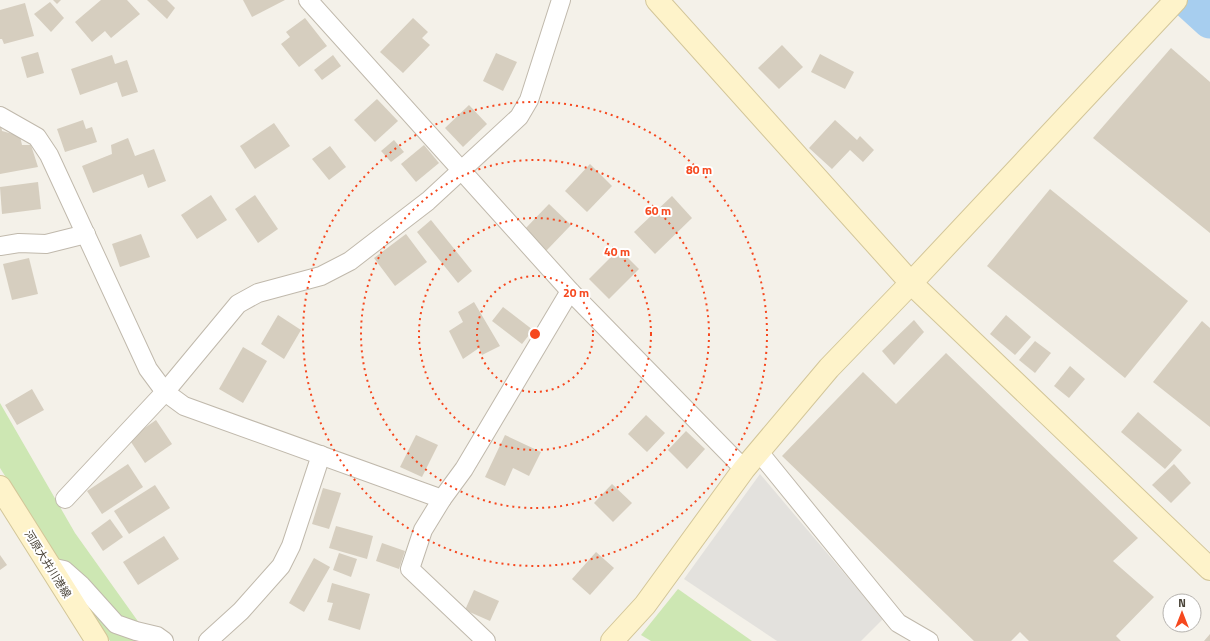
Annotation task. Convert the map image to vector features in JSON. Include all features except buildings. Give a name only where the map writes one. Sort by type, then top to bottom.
[{"type":"street","points":[[308,0],[570,291],[744,469]]},
{"type":"street","points":[[65,499],[165,392],[238,304],[258,293],[321,276],[350,261],[428,202],[519,116],[529,100],[561,0]]},
{"type":"street","points":[[657,0],[911,283],[1210,569]]},
{"type":"street","points":[[612,641],[644,605],[744,469],[829,368],[911,283],[1169,6]]},
{"type":"street","points":[[0,116],[37,137],[49,155],[148,369],[165,392],[184,406],[442,498]]},
{"type":"street","points":[[0,246],[19,243],[46,244],[86,234]]},
{"type":"street","points":[[486,641],[410,569],[423,530],[442,498],[464,469],[570,291]]},
{"type":"street","points":[[759,452],[898,623],[929,641]]},
{"type":"street","points":[[208,641],[241,611],[281,566],[291,546],[322,455]]},
{"type":"street","name":"河原大井川港線","points":[[0,487],[97,641]]},
{"type":"street","points":[[50,567],[64,570],[81,585],[116,624],[157,636],[164,641]]},
{"type":"green space","points":[[0,403],[75,533],[152,641],[110,641],[0,468]]},
{"type":"green space","points":[[678,589],[752,641],[651,641],[641,635]]},
{"type":"shaded area","points":[[760,474],[883,619],[861,641],[777,641],[684,579]]},
{"type":"waterway","points":[[1187,0],[1210,21]]}]
